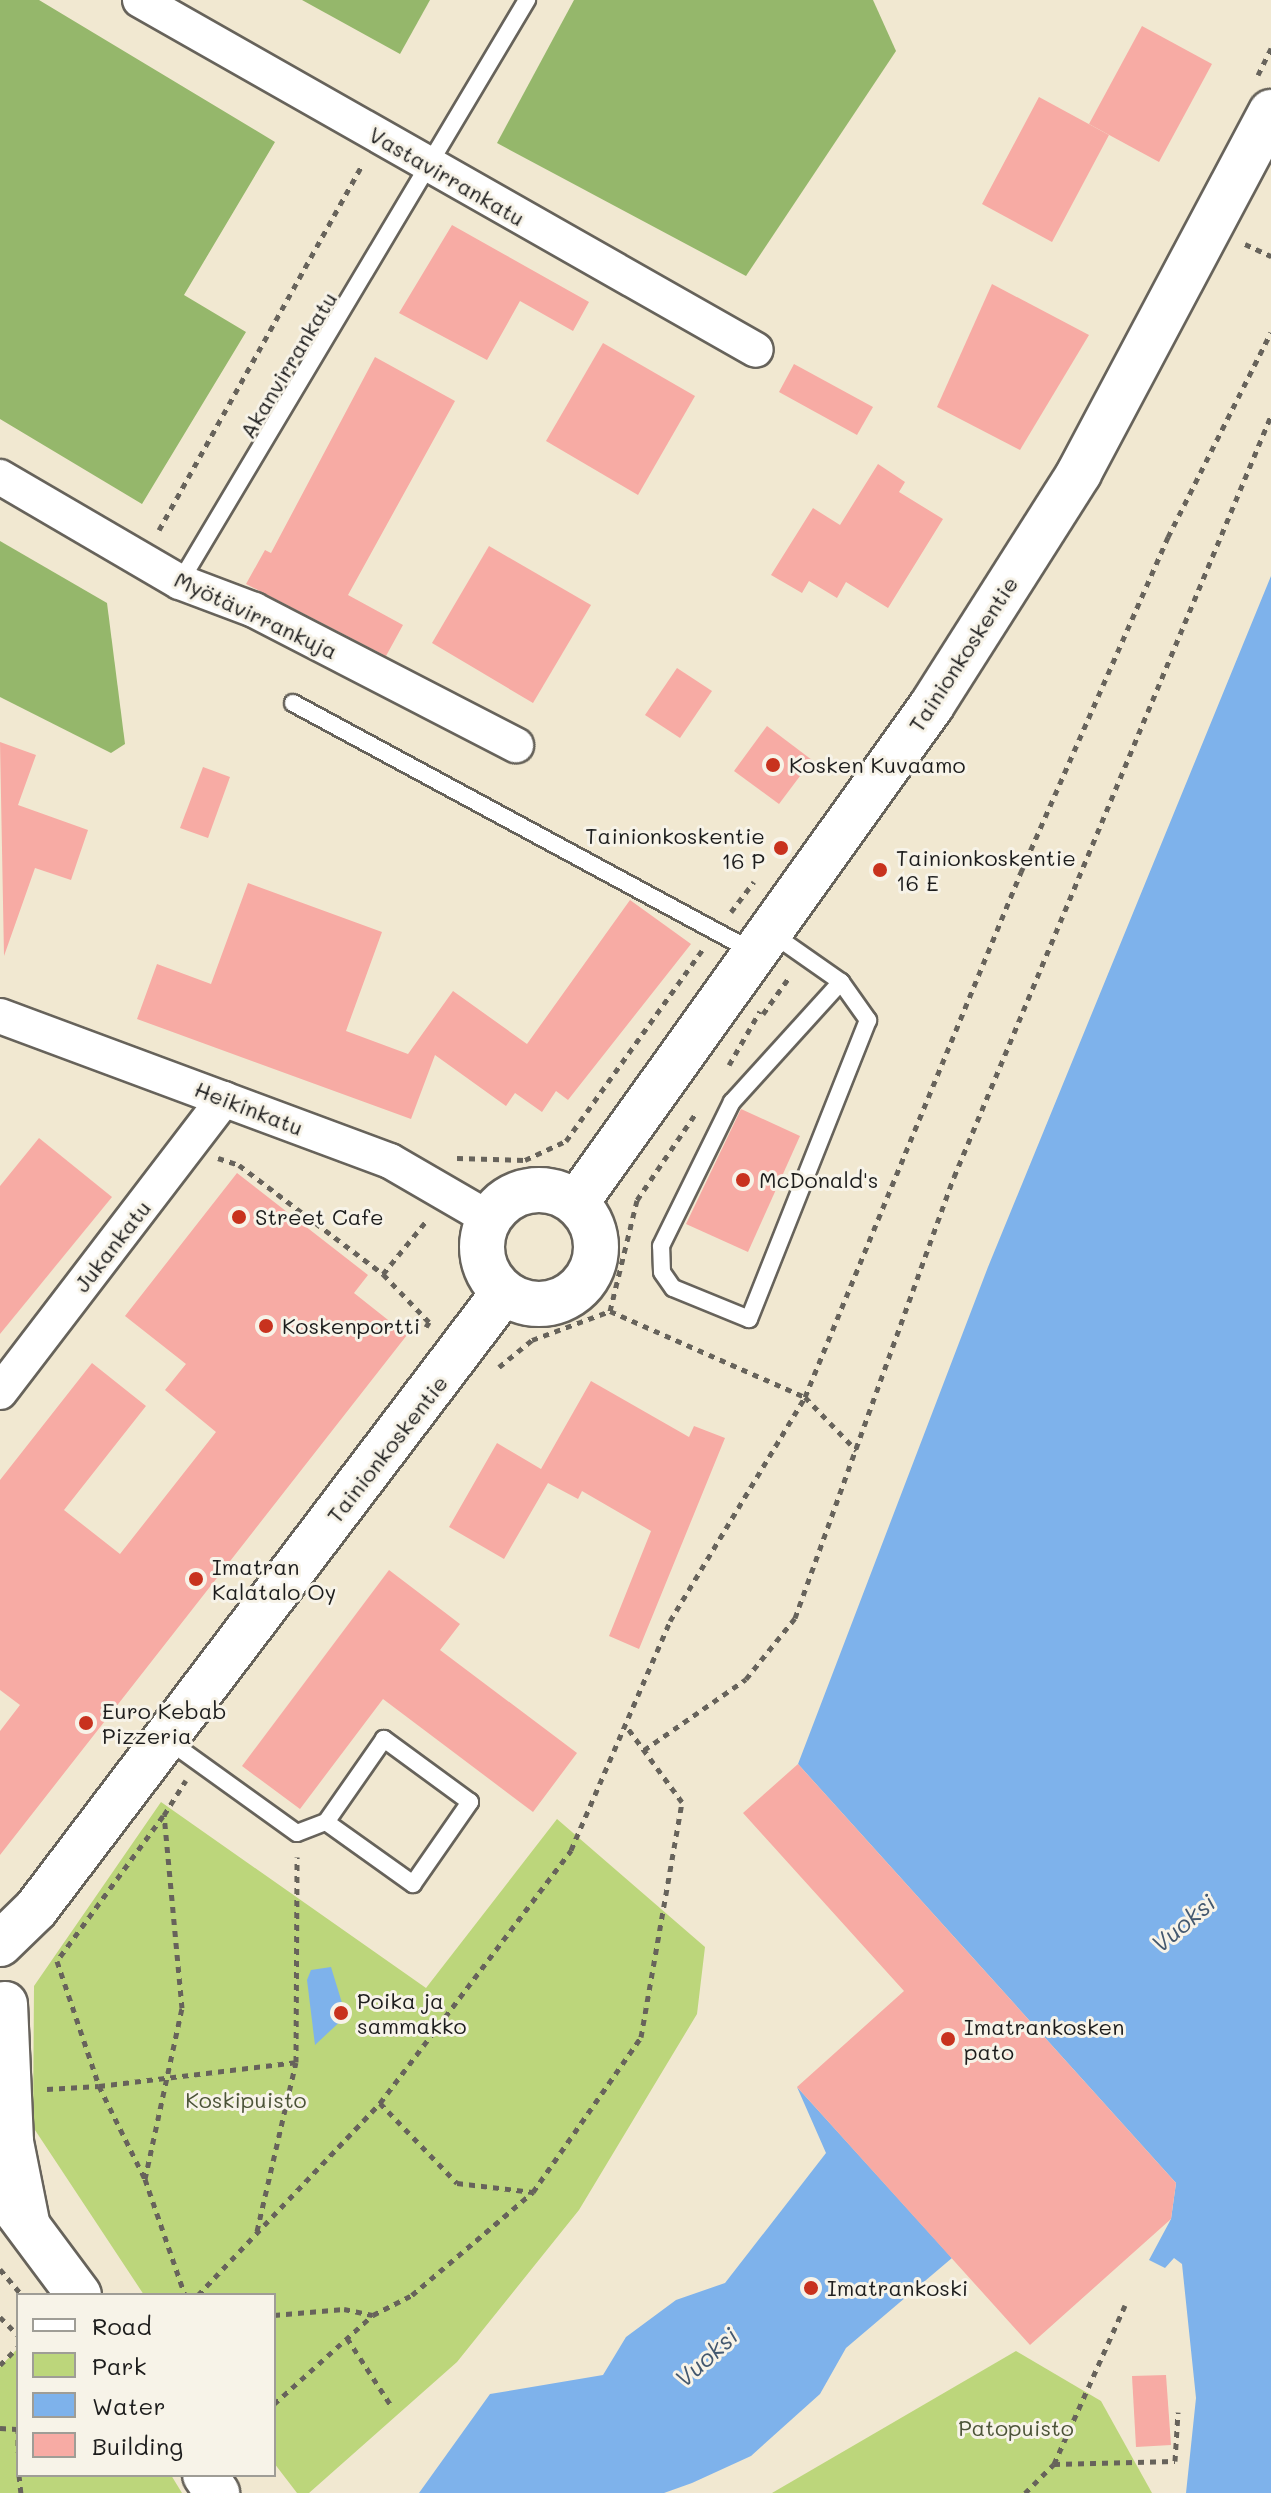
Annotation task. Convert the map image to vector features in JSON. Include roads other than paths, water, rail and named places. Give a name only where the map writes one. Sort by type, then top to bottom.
[{"type":"main road","name":"Tainionkoskentie","points":[[576,1203],[748,1003],[1079,473],[1261,99]]},
{"type":"main road","points":[[549,1191],[576,1203],[596,1242],[584,1283],[545,1304],[504,1292],[483,1258],[490,1219],[520,1193],[549,1191]]},
{"type":"main road","name":"Tainionkoskentie","points":[[0,1944],[182,1750],[504,1292]]},
{"type":"main road","name":"Tainionkoskentie","points":[[13,2206],[3,2008],[36,1909]]},
{"type":"main road","points":[[13,2206],[78,2293]]},
{"type":"street","name":"Vastavirrankatu","points":[[140,0],[378,138],[756,350]]},
{"type":"street","name":"Myötävirrankuja","points":[[0,477],[180,582],[254,610],[516,745]]},
{"type":"street","name":"Heikinkatu","points":[[0,1016],[224,1099],[451,1190],[490,1219]]},
{"type":"street","name":"Jukankatu","points":[[0,1392],[224,1099]]},
{"type":"lane","name":"Akanvirrankatu","points":[[180,582],[432,168],[527,0]]},
{"type":"lane","points":[[293,703],[717,930],[779,949],[841,982],[868,1020],[749,1319],[673,1288],[662,1272],[661,1246],[732,1102],[841,982]]},
{"type":"lane","points":[[182,1750],[297,1833],[326,1822],[384,1739],[470,1802],[413,1884],[326,1822]]},
{"type":"water","name":"Vuoksi","points":[[1271,576],[1271,2493],[1186,2493],[1196,2398],[1182,2264],[1174,2258],[1165,2268],[1149,2260],[1171,2219],[1176,2183],[798,1764],[988,1267]]},
{"type":"water","points":[[331,1967],[346,2016],[315,2045],[307,1980],[311,1970]]},
{"type":"water","name":"Imatrankoski","points":[[797,2087],[952,2258],[846,2348],[820,2394],[751,2456],[692,2483],[664,2493],[419,2493],[490,2394],[603,2375],[626,2337],[676,2300],[725,2283],[826,2153]]},
{"type":"place","name":"Kosken Kuvaamo","points":[[773,765]]},
{"type":"place","name":"Tainionkoskentie 16 P","points":[[781,848]]},
{"type":"place","name":"Tainionkoskentie 16 E","points":[[880,870]]},
{"type":"place","name":"McDonald's","points":[[743,1180]]},
{"type":"place","name":"Street Cafe","points":[[239,1217]]},
{"type":"place","name":"Koskenportti","points":[[266,1326]]},
{"type":"place","name":"Imatran Kalatalo Oy","points":[[196,1579]]},
{"type":"place","name":"Euro Kebab Pizzeria","points":[[86,1723]]},
{"type":"place","name":"Poika ja sammakko","points":[[341,2013]]},
{"type":"place","name":"Imatrankosken pato","points":[[948,2039]]},
{"type":"place","name":"Imatrankoski","points":[[811,2288]]},
{"type":"park label","name":"Koskipuisto","points":[[246,2100]]},
{"type":"park label","name":"Patopuisto","points":[[1016,2428]]}]
